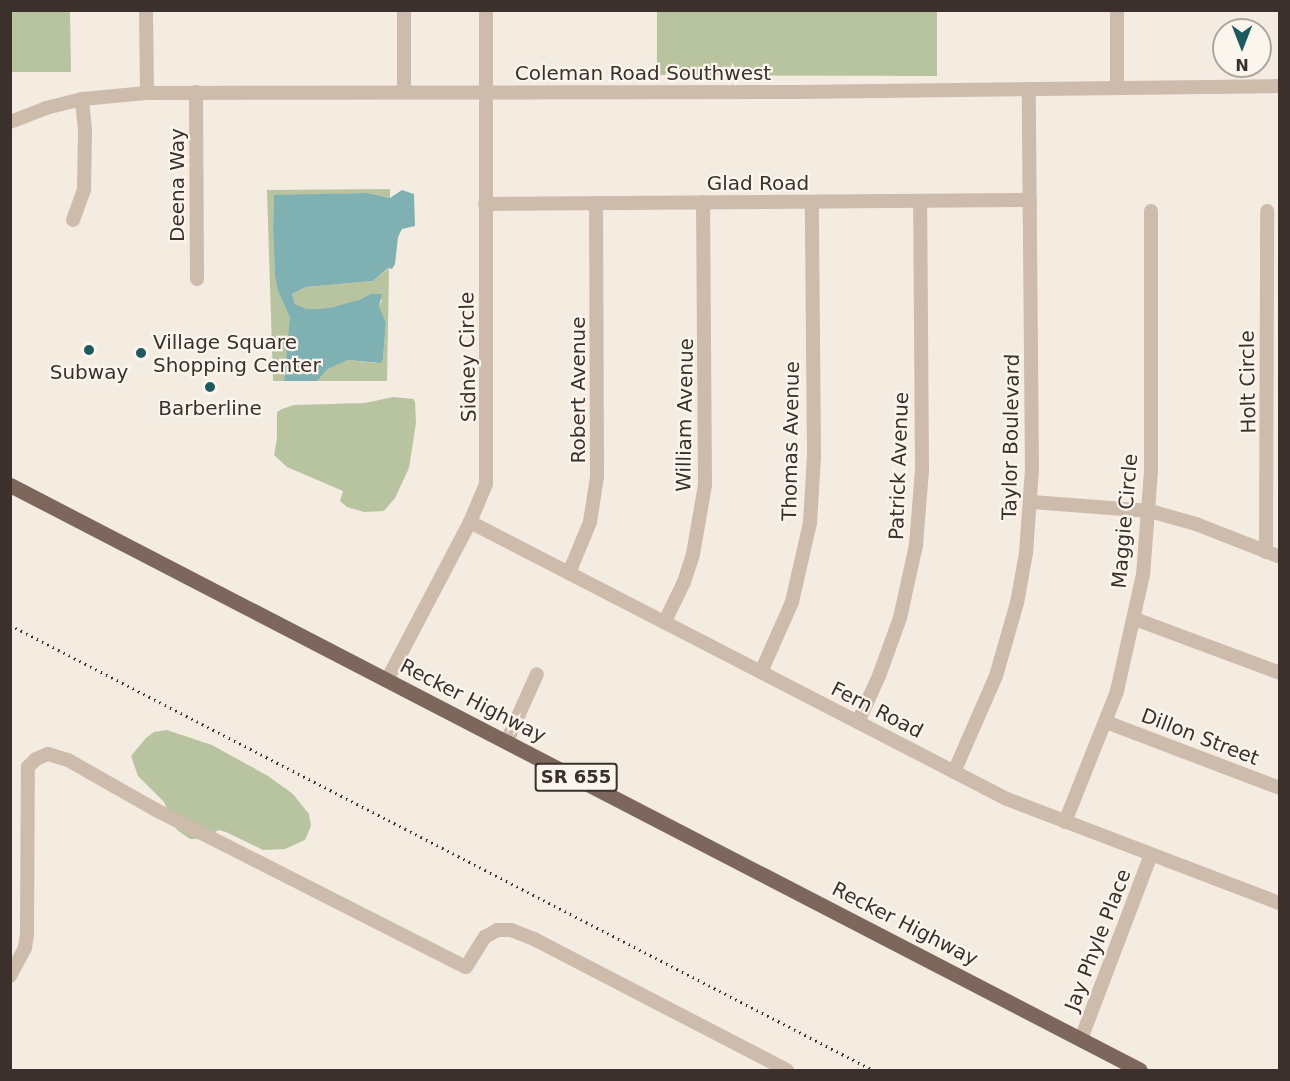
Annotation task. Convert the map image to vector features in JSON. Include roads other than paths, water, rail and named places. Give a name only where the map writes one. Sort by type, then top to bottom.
[{"type":"main road","name":"Recker Highway","points":[[10,484],[1140,1071]]},
{"type":"street","points":[[146,10],[147,93]]},
{"type":"street","points":[[404,10],[404,92]]},
{"type":"street","name":"Sidney Circle","points":[[387,680],[470,522],[484,492],[488,471],[485,204],[486,10]]},
{"type":"street","points":[[1117,10],[1117,88]]},
{"type":"street","name":"Coleman Road Southwest","points":[[10,122],[46,108],[82,99],[147,93],[1029,90],[1280,86]]},
{"type":"street","name":"Taylor Boulevard","points":[[954,772],[988,698],[1010,633],[1026,553],[1032,502],[1029,90]]},
{"type":"street","name":"Deena Way","points":[[196,92],[197,279]]},
{"type":"street","points":[[74,220],[84,189],[85,130],[82,99]]},
{"type":"street","name":"Glad Road","points":[[485,204],[1030,200]]},
{"type":"street","name":"Patrick Avenue","points":[[858,722],[879,676],[900,618],[916,545],[922,470],[920,201]]},
{"type":"street","name":"William Avenue","points":[[665,621],[684,582],[693,554],[704,500],[706,444],[704,202]]},
{"type":"street","name":"Thomas Avenue","points":[[761,672],[792,602],[810,523],[814,456],[812,202]]},
{"type":"street","name":"Robert Avenue","points":[[569,573],[590,522],[597,477],[596,203]]},
{"type":"street","name":"Maggie Circle","points":[[1065,822],[1117,691],[1135,619],[1150,511],[1151,211]]},
{"type":"street","name":"Holt Circle","points":[[1267,211],[1274,440],[1273,555]]},
{"type":"street","points":[[1032,502],[1150,511],[1196,524],[1273,555]]},
{"type":"street","name":"Fern Road","points":[[470,522],[1007,799],[1280,903]]},
{"type":"street","points":[[1135,619],[1280,673]]},
{"type":"street","points":[[507,741],[537,674]]},
{"type":"street","name":"Dillon Street","points":[[1106,722],[1280,788]]},
{"type":"street","points":[[10,976],[25,948],[27,934],[28,767],[36,759],[48,754],[68,760],[156,810],[466,967],[485,938],[497,930],[511,930],[534,939],[787,1071]]},
{"type":"street","name":"Jay Phyle Place","points":[[1082,1040],[1151,855]]},
{"type":"water","points":[[402,190],[414,194],[415,226],[402,229],[398,237],[395,264],[392,269],[388,268],[373,281],[306,287],[292,294],[295,304],[307,309],[329,308],[361,299],[370,294],[382,294],[379,306],[386,322],[383,360],[380,363],[348,360],[328,369],[317,381],[284,381],[290,318],[278,291],[275,277],[274,195],[367,193],[390,198]]},
{"type":"railway","points":[[10,625],[873,1070]]},
{"type":"place","name":"Subway","points":[[89,350]]},
{"type":"place","name":"Village Square Shopping Center","points":[[141,353]]},
{"type":"place","name":"Barberline","points":[[210,387]]}]
